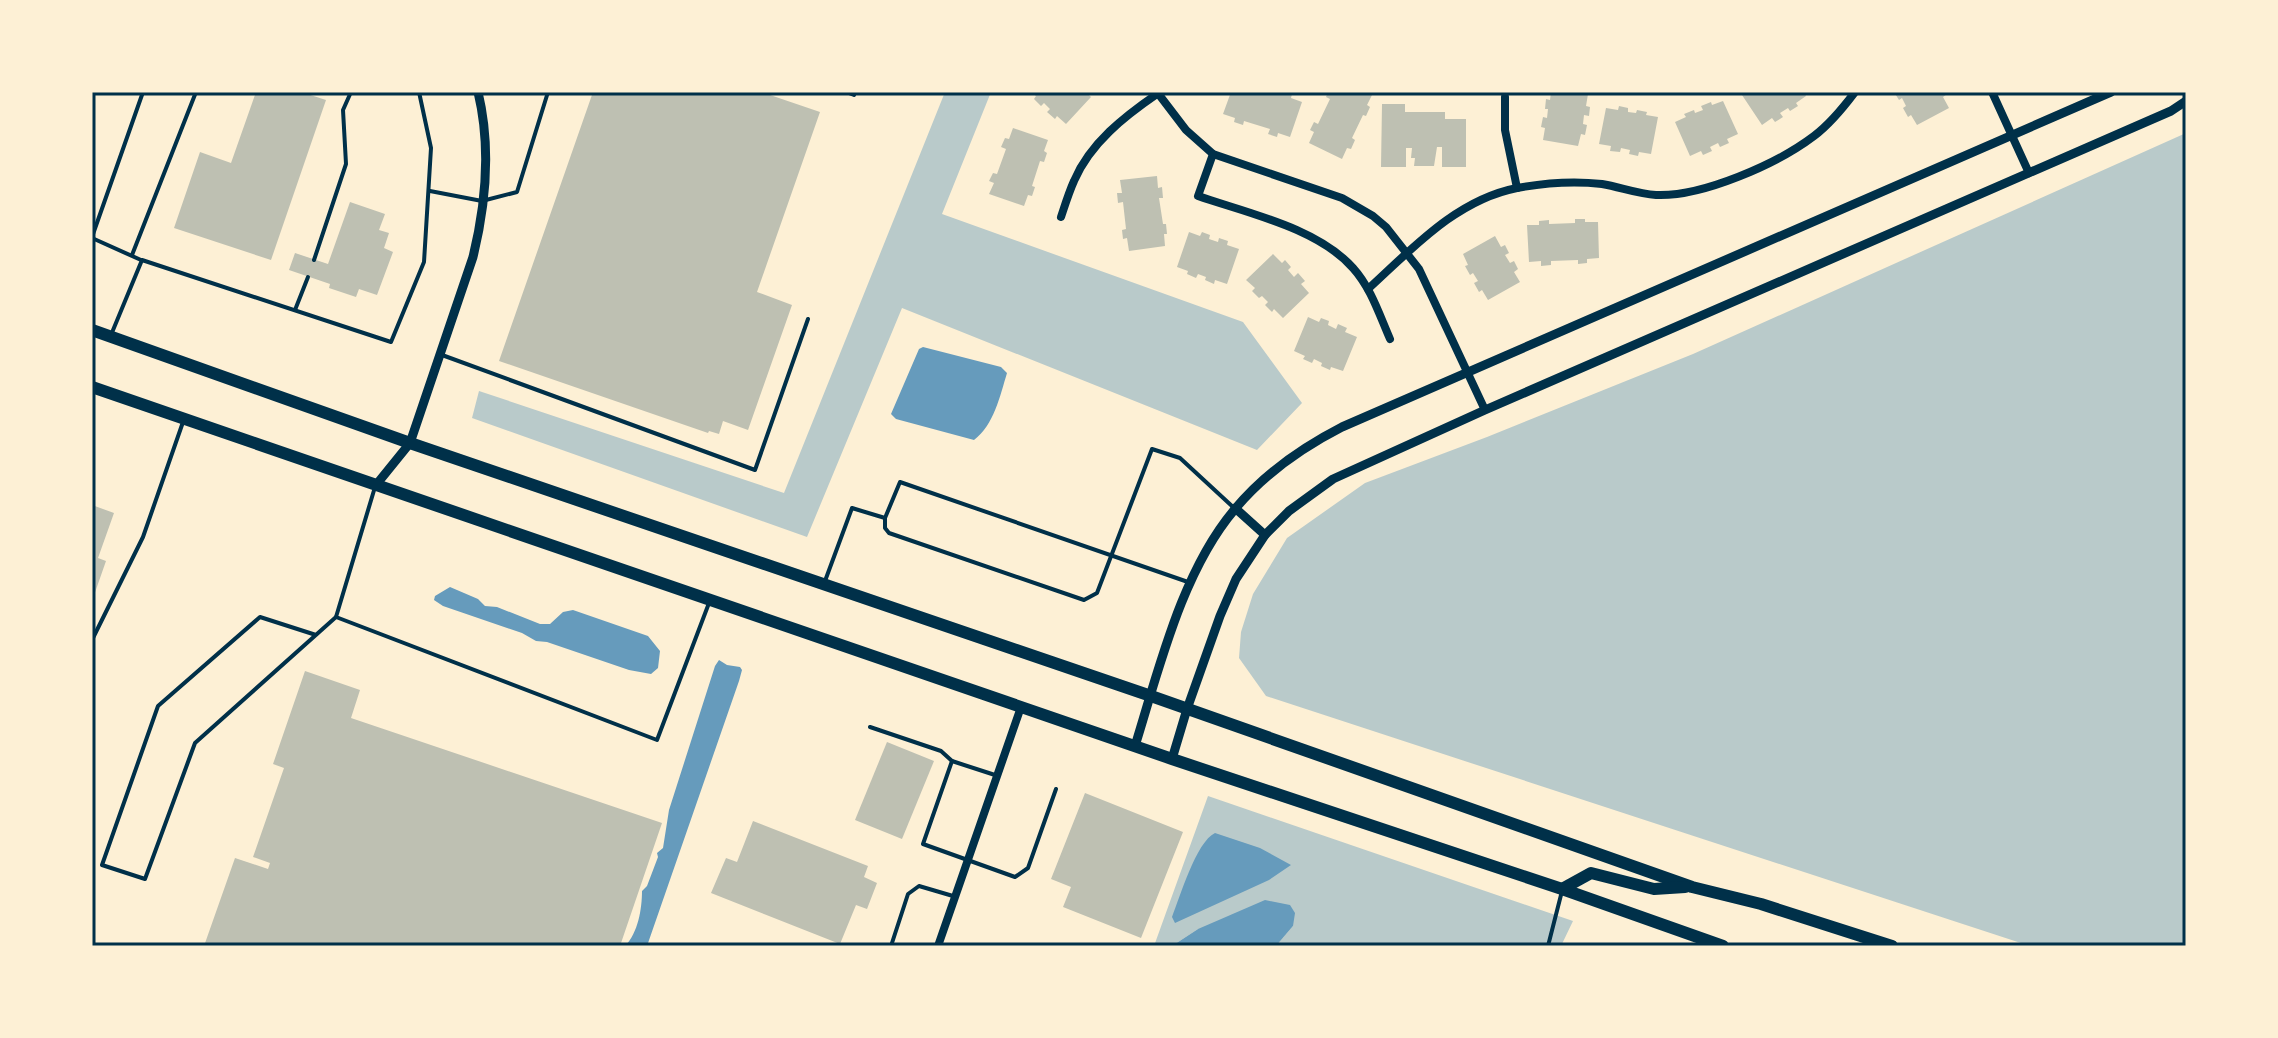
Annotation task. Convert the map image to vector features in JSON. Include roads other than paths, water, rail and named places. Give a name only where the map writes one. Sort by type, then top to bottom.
[{"type":"main road","points":[[92,330],[410,443],[1151,696],[1692,887],[1761,904],[1892,946]]},
{"type":"main road","points":[[92,387],[1723,946]]},
{"type":"main road","points":[[1562,889],[1591,873],[1654,889],[1692,887]]},
{"type":"street","points":[[376,485],[410,443],[473,257],[486,165],[483,114],[478,92]]},
{"type":"street","points":[[1368,289],[1431,231],[1461,211],[1496,195],[1517,188],[1562,183],[1602,184],[1654,195],[1681,194],[1710,187],[1783,156],[1815,135],[1855,92]]},
{"type":"street","points":[[1992,92],[2029,173]]},
{"type":"street","points":[[1135,746],[1190,582],[1209,546],[1235,508],[1274,470],[1315,441],[2111,92]]},
{"type":"street","points":[[1061,217],[1075,178],[1095,147],[1128,114],[1157,93],[1186,130],[1213,154],[1342,198],[1386,227],[1419,269],[1485,410]]},
{"type":"street","points":[[1505,97],[1505,130],[1517,188]]},
{"type":"street","points":[[1172,759],[1220,616],[1236,579],[1265,535],[1289,511],[1333,479],[2171,111],[2186,101]]},
{"type":"street","points":[[1213,154],[1198,196],[1291,228],[1326,245],[1352,266],[1368,289],[1390,339]]},
{"type":"street","points":[[1235,508],[1265,535]]},
{"type":"street","points":[[938,946],[1021,707]]},
{"type":"lane","points":[[143,92],[92,237],[142,260],[391,342],[424,262],[431,148],[419,92]]},
{"type":"lane","points":[[132,255],[196,92]]},
{"type":"lane","points":[[314,260],[346,164],[343,110],[351,92]]},
{"type":"lane","points":[[430,191],[482,201],[517,192],[548,92]]},
{"type":"lane","points":[[846,92],[854,95],[855,92]]},
{"type":"lane","points":[[111,337],[142,260]]},
{"type":"lane","points":[[295,310],[308,277]]},
{"type":"lane","points":[[440,355],[755,470],[808,319]]},
{"type":"lane","points":[[92,640],[143,537],[184,419]]},
{"type":"lane","points":[[1190,582],[1113,554],[900,482],[885,518],[885,528],[889,533],[1084,600],[1097,593],[1113,554],[1152,449],[1180,458],[1235,508]]},
{"type":"lane","points":[[316,635],[260,617],[158,706],[102,865],[145,879],[195,743],[316,635],[336,617],[376,485]]},
{"type":"lane","points":[[824,584],[852,508],[885,518]]},
{"type":"lane","points":[[336,617],[657,740],[710,600]]},
{"type":"lane","points":[[870,727],[941,751],[952,761],[997,776]]},
{"type":"lane","points":[[952,761],[923,844],[1015,877],[1028,868],[1056,789]]},
{"type":"lane","points":[[891,946],[908,894],[919,886],[955,897]]},
{"type":"lane","points":[[1548,946],[1562,889]]},
{"type":"water","points":[[923,347],[1001,367],[1007,373],[991,418],[974,440],[896,419],[891,414],[919,349]]},
{"type":"water","points":[[450,587],[478,599],[485,606],[497,607],[540,624],[550,624],[563,612],[573,610],[648,636],[660,651],[658,668],[651,674],[629,670],[536,641],[434,600],[435,596]]},
{"type":"water","points":[[719,660],[740,667],[739,681],[647,946],[625,946],[638,920],[642,891],[647,886],[657,853],[663,848],[669,810]]},
{"type":"water","points":[[1215,833],[1260,848],[1291,865],[1269,880],[1175,923],[1172,917],[1189,871],[1201,847]]},
{"type":"water","points":[[1265,900],[1290,905],[1295,913],[1293,926],[1276,946],[1172,946],[1198,929]]}]
